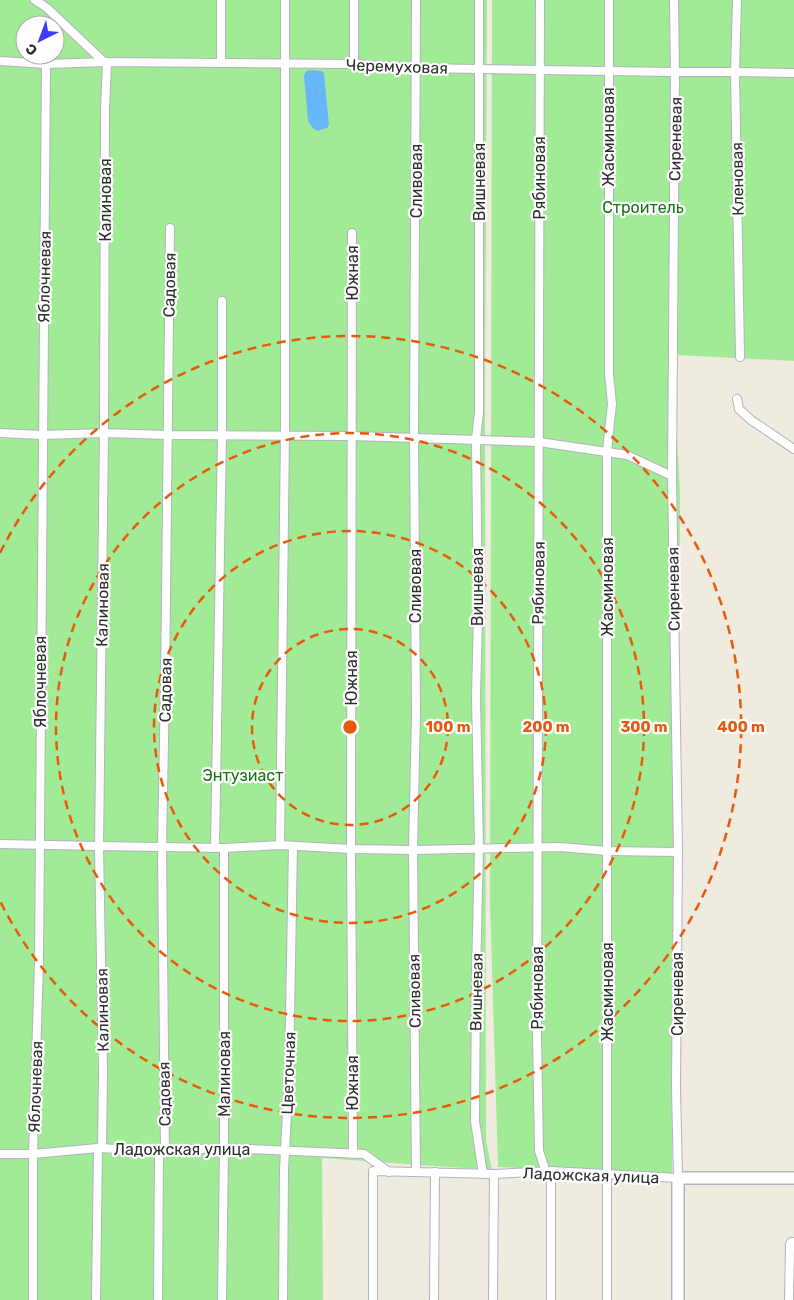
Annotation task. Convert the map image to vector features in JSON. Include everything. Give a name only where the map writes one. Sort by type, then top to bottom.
[{"type":"main road","name":"Ладожская улица","points":[[678,1178],[794,1178]]},
{"type":"main road","points":[[678,1178],[678,1300]]},
{"type":"street","points":[[35,0],[47,4],[105,62]]},
{"type":"street","points":[[221,0],[221,63]]},
{"type":"street","points":[[280,845],[285,435],[285,0]]},
{"type":"street","points":[[354,0],[354,64]]},
{"type":"street","name":"Сливовая","points":[[416,0],[414,437],[416,713],[413,850],[416,1172]]},
{"type":"street","name":"Вишневая","points":[[479,0],[479,412],[476,440],[478,615],[476,697],[479,848],[475,1121],[483,1174]]},
{"type":"street","name":"Рябиновая","points":[[540,0],[537,1035],[538,1141],[544,1166]]},
{"type":"street","name":"Жасминовая","points":[[607,1300],[607,451],[612,404],[609,374],[609,0]]},
{"type":"street","name":"Сиреневая","points":[[674,0],[672,476],[678,852],[676,1087],[678,1178]]},
{"type":"street","name":"Кленовая","points":[[737,0],[736,72],[740,357]]},
{"type":"street","name":"Черемуховая","points":[[0,61],[15,62]]},
{"type":"street","name":"Калиновая","points":[[96,1300],[103,1073],[99,846],[104,433],[105,62]]},
{"type":"street","name":"Черемуховая","points":[[65,63],[354,64],[416,68],[794,73]]},
{"type":"street","name":"Яблочневая","points":[[33,1300],[33,1154],[39,963],[46,65]]},
{"type":"street","name":"Садовая","points":[[158,1300],[162,1151],[162,847],[170,228]]},
{"type":"street","name":"Южная","points":[[352,233],[351,848],[353,1154]]},
{"type":"street","points":[[215,847],[222,434],[222,301]]},
{"type":"street","points":[[737,399],[739,409],[794,449]]},
{"type":"street","points":[[0,434],[222,434],[414,437],[539,442],[627,455],[672,476]]},
{"type":"street","points":[[0,844],[224,848],[280,845],[413,850],[560,847],[607,851],[678,852]]},
{"type":"street","name":"Цветочная","points":[[283,1300],[284,1170],[289,1074],[293,846]]},
{"type":"street","name":"Малиновая","points":[[222,1300],[224,848]]},
{"type":"street","name":"Ладожская улица","points":[[0,1154],[33,1154],[100,1148],[162,1151],[224,1148],[364,1154],[389,1172]]},
{"type":"street","name":"Ладожская улица","points":[[373,1300],[373,1171],[494,1174],[551,1171],[678,1178]]},
{"type":"street","points":[[551,1171],[551,1300]]},
{"type":"street","points":[[434,1300],[435,1172]]},
{"type":"street","points":[[493,1300],[494,1174]]},
{"type":"street","points":[[790,1300],[790,1244],[794,1242]]},
{"type":"green space","name":"Энтузиаст","points":[[0,0],[487,0],[485,408],[486,1141],[492,1170],[322,1158],[323,1300],[0,1300]]},
{"type":"green space","name":"Строитель","points":[[492,0],[794,0],[794,361],[676,355],[680,490],[678,852],[673,926],[672,1174],[498,1167],[490,902]]},
{"type":"water","points":[[312,70],[324,73],[329,125],[327,128],[317,131],[308,121],[304,76],[306,71]]}]
